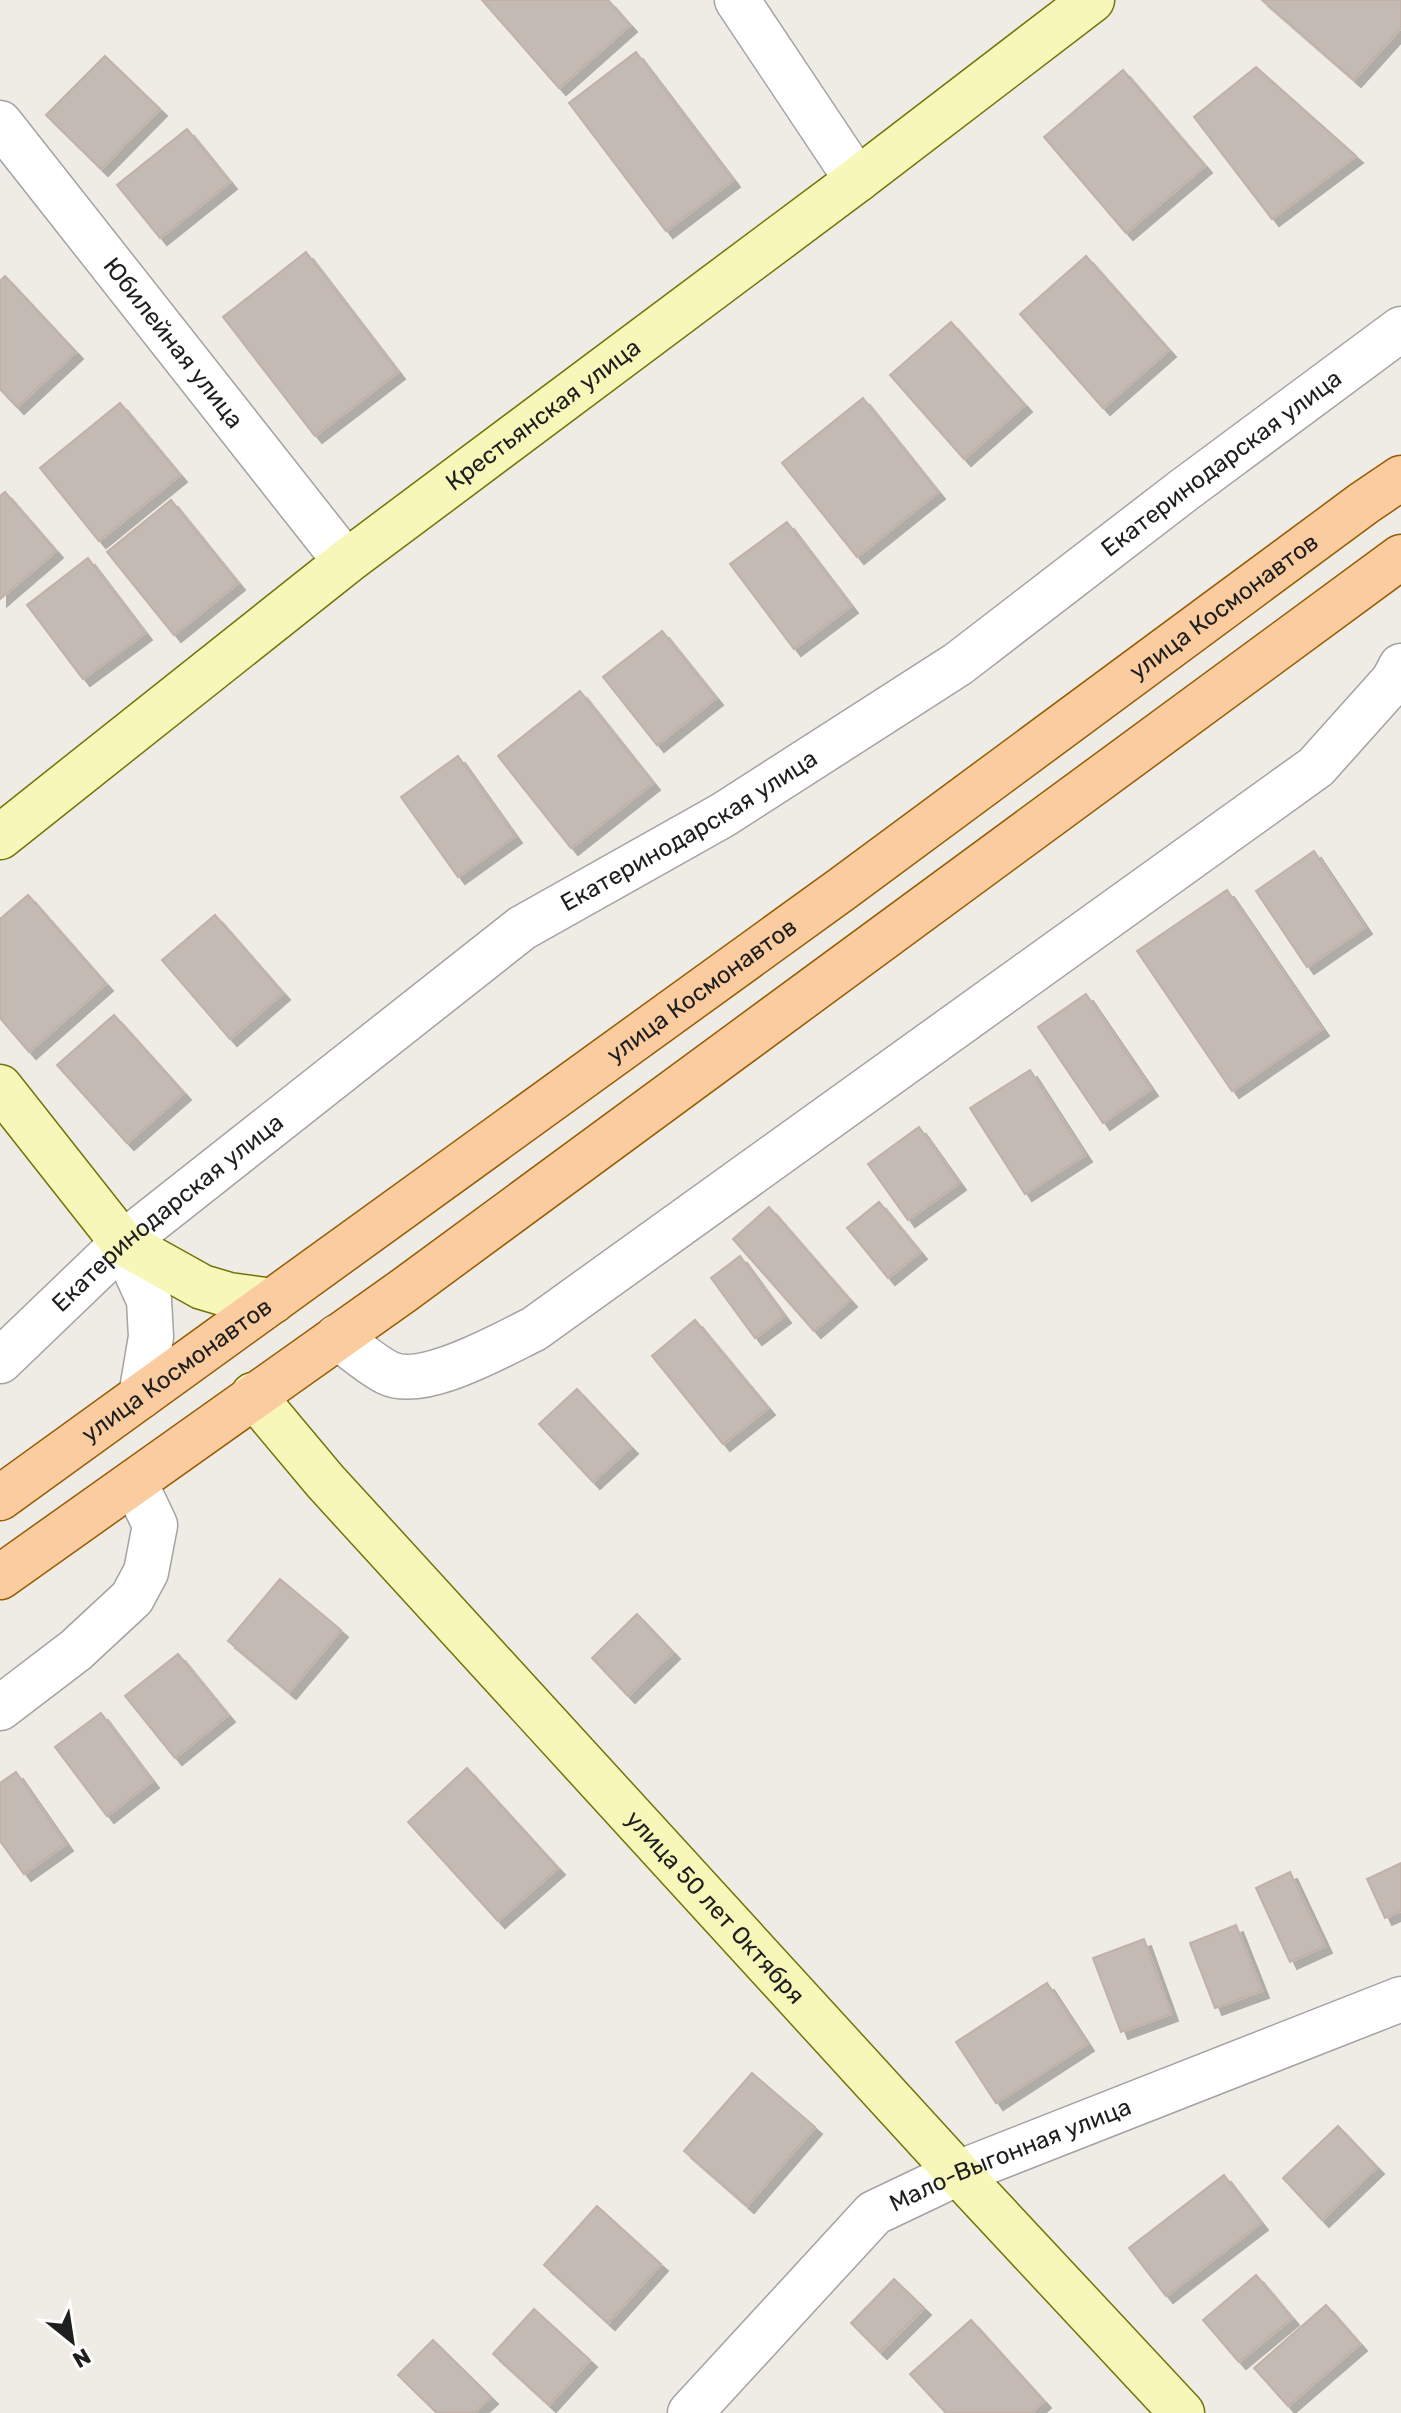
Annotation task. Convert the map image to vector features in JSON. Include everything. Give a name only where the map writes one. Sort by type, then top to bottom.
[{"type":"main road","name":"Крестьянская улица","points":[[0,837],[346,562],[1092,0]]},
{"type":"main road","name":"улица Космонавтов","points":[[0,1498],[842,889],[1401,478]]},
{"type":"main road","points":[[0,1577],[416,1282],[1401,557]]},
{"type":"main road","points":[[0,1087],[123,1243],[202,1287],[229,1295],[273,1301]]},
{"type":"main road","name":"улица 50 лет Октября","points":[[253,1395],[325,1481],[958,2173],[1182,2413]]},
{"type":"street","points":[[737,0],[857,180]]},
{"type":"street","name":"Юбилейная улица","points":[[0,123],[346,562]]},
{"type":"street","name":"Екатеринодарская улица","points":[[0,1361],[123,1243],[522,928],[723,815],[958,664],[1184,490],[1401,329]]},
{"type":"street","points":[[337,1337],[390,1374],[423,1375],[452,1368],[534,1329],[1316,767],[1393,681],[1401,666]]},
{"type":"street","points":[[123,1243],[149,1300],[151,1337],[141,1396]]},
{"type":"street","points":[[0,1708],[76,1650],[132,1598],[146,1572],[155,1525],[135,1483]]},
{"type":"street","name":"Мало-Выгонная улица","points":[[690,2413],[874,2213],[958,2173],[1401,1999]]},
{"type":"building","points":[[482,0],[608,0],[630,25],[559,88]]},
{"type":"building","points":[[1262,0],[1401,0],[1401,28],[1354,80]]},
{"type":"building","points":[[636,52],[733,180],[666,231],[569,103]]},
{"type":"building","points":[[105,56],[160,109],[101,169],[46,115]]},
{"type":"building","points":[[1256,67],[1356,156],[1272,219],[1194,117]]},
{"type":"building","points":[[1123,70],[1205,166],[1126,233],[1044,137]]},
{"type":"building","points":[[187,129],[230,182],[160,238],[117,185]]},
{"type":"building","points":[[306,252],[398,372],[315,436],[223,317]]},
{"type":"building","points":[[1086,256],[1169,350],[1103,408],[1020,314]]},
{"type":"building","points":[[5,276],[76,352],[17,407],[0,389],[0,281]]},
{"type":"building","points":[[951,322],[1025,405],[964,459],[890,375]]},
{"type":"building","points":[[863,398],[938,492],[857,557],[782,463]]},
{"type":"building","points":[[120,403],[180,475],[99,541],[40,468]]},
{"type":"building","points":[[5,492],[56,551],[0,599],[0,496]]},
{"type":"building","points":[[171,500],[238,583],[174,635],[107,552]]},
{"type":"building","points":[[787,522],[851,606],[794,649],[730,564]]},
{"type":"building","points":[[88,558],[145,633],[83,679],[27,605]]},
{"type":"building","points":[[662,631],[716,698],[657,745],[603,677]]},
{"type":"building","points":[[580,691],[653,783],[571,848],[498,756]]},
{"type":"building","points":[[458,756],[515,836],[458,877],[401,797]]},
{"type":"building","points":[[1314,851],[1365,927],[1307,967],[1256,891]]},
{"type":"building","points":[[1227,890],[1322,1029],[1232,1091],[1137,951]]},
{"type":"building","points":[[28,895],[106,984],[29,1052],[0,1018],[0,919]]},
{"type":"building","points":[[215,915],[283,993],[230,1039],[162,960]]},
{"type":"building","points":[[1086,994],[1151,1089],[1103,1123],[1038,1027]]},
{"type":"building","points":[[114,1015],[184,1093],[127,1143],[57,1065]]},
{"type":"building","points":[[1030,1070],[1085,1155],[1025,1194],[970,1108]]},
{"type":"building","points":[[919,1127],[959,1183],[908,1220],[868,1164]]},
{"type":"building","points":[[879,1202],[920,1252],[888,1278],[847,1228]]},
{"type":"building","points":[[769,1207],[850,1300],[814,1331],[733,1239]]},
{"type":"building","points":[[740,1256],[784,1316],[755,1338],[711,1278]]},
{"type":"building","points":[[695,1320],[768,1408],[723,1444],[652,1356]]},
{"type":"building","points":[[577,1389],[631,1447],[593,1482],[539,1424]]},
{"type":"building","points":[[280,1579],[341,1630],[289,1692],[228,1641]]},
{"type":"building","points":[[637,1614],[673,1652],[628,1696],[592,1658]]},
{"type":"building","points":[[178,1654],[228,1715],[175,1758],[125,1696]]},
{"type":"building","points":[[101,1713],[152,1781],[107,1816],[55,1747]]},
{"type":"building","points":[[467,1768],[558,1868],[498,1921],[408,1822]]},
{"type":"building","points":[[16,1772],[66,1844],[24,1874],[0,1841],[0,1783]]},
{"type":"building","points":[[1401,1863],[1401,1911],[1385,1918],[1367,1879]]},
{"type":"building","points":[[1290,1872],[1325,1946],[1290,1962],[1256,1888]]},
{"type":"building","points":[[1236,1925],[1262,1991],[1215,2008],[1190,1943]]},
{"type":"building","points":[[1144,1939],[1171,2014],[1121,2032],[1093,1958]]},
{"type":"building","points":[[1047,1983],[1087,2044],[996,2103],[956,2042]]},
{"type":"building","points":[[752,2073],[815,2127],[747,2206],[684,2151]]},
{"type":"building","points":[[1338,2126],[1377,2167],[1322,2220],[1283,2178]]},
{"type":"building","points":[[1224,2175],[1261,2223],[1166,2296],[1129,2248]]},
{"type":"building","points":[[597,2206],[661,2264],[608,2323],[544,2265]]},
{"type":"building","points":[[1256,2275],[1292,2318],[1239,2362],[1203,2320]]},
{"type":"building","points":[[894,2279],[924,2308],[880,2352],[851,2323]]},
{"type":"building","points":[[1326,2305],[1360,2344],[1288,2406],[1254,2368]]},
{"type":"building","points":[[534,2309],[590,2360],[549,2405],[493,2354]]},
{"type":"building","points":[[971,2320],[1044,2401],[1031,2413],[946,2413],[910,2374]]},
{"type":"building","points":[[433,2340],[491,2397],[474,2413],[437,2413],[398,2375]]}]
